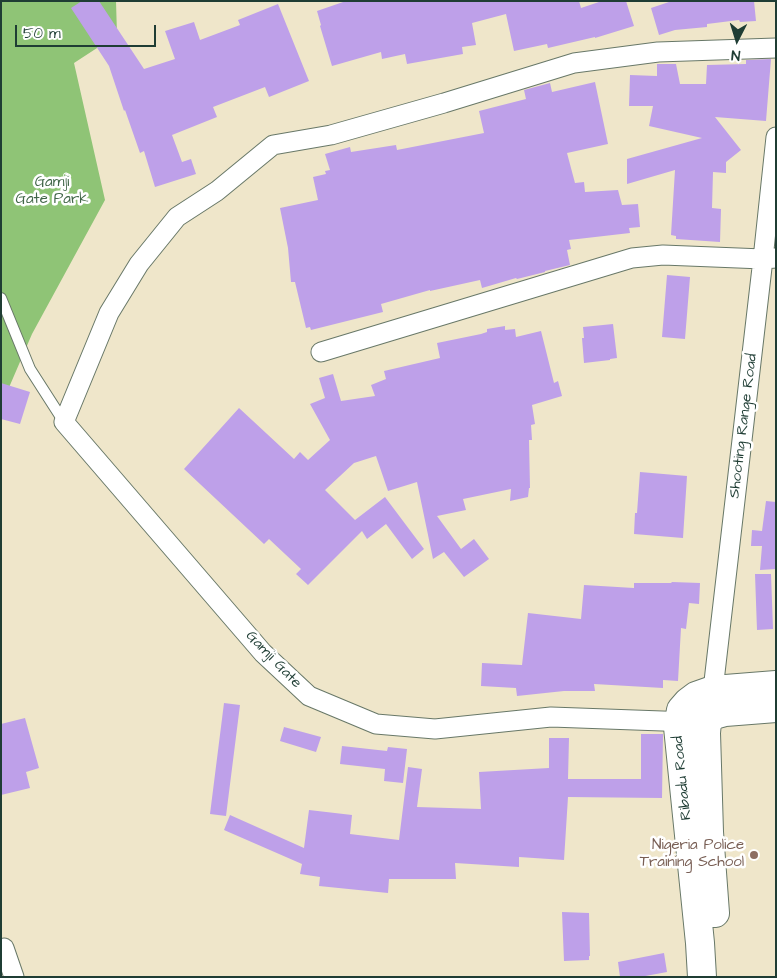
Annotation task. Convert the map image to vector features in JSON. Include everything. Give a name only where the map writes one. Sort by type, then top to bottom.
[{"type":"main road","name":"Ribadu Road","points":[[702,977],[678,722],[681,710],[696,696],[715,710],[776,685]]},
{"type":"main road","points":[[720,977],[709,832],[706,733],[715,710],[776,708]]},
{"type":"street","points":[[64,422],[110,313],[138,264],[177,217],[217,191],[273,145],[331,135],[574,63],[658,52],[776,48]]},
{"type":"street","name":"Shooting Range Road","points":[[715,710],[770,259],[776,137]]},
{"type":"street","points":[[321,352],[632,258],[663,255],[770,259]]},
{"type":"street","name":"Gamji Gate","points":[[64,422],[262,653],[308,696],[376,724],[435,729],[550,716],[678,722]]},
{"type":"street","points":[[4,948],[14,977]]},
{"type":"lane","name":"Gamji Gate","points":[[1,298],[30,369],[64,422]]},
{"type":"green space","name":"Gamji Gate Park","points":[[1,1],[116,1],[117,35],[74,63],[105,200],[32,334],[1,406]]},
{"type":"building","points":[[82,1],[99,1],[144,69],[175,59],[165,31],[194,22],[200,40],[240,25],[238,20],[278,4],[309,81],[269,97],[265,87],[213,107],[217,117],[172,135],[182,162],[191,159],[196,174],[155,187],[144,151],[140,153],[109,66],[71,8]]},
{"type":"building","points":[[346,1],[579,1],[581,8],[602,1],[626,1],[634,26],[595,38],[548,48],[547,44],[514,51],[506,14],[472,23],[476,45],[462,47],[463,54],[407,64],[405,54],[382,59],[381,52],[332,66],[317,11]]},
{"type":"building","points":[[672,1],[754,1],[756,21],[740,22],[739,20],[707,24],[707,27],[675,30],[659,35],[651,8]]},
{"type":"building","points":[[771,59],[766,121],[715,117],[741,150],[726,162],[726,173],[713,172],[712,208],[721,209],[720,242],[676,239],[676,236],[671,235],[675,170],[627,184],[627,159],[702,138],[649,126],[653,106],[629,106],[630,75],[657,76],[657,64],[676,64],[680,84],[706,84],[707,65],[746,64],[746,60]]},
{"type":"building","points":[[595,82],[608,144],[567,153],[575,183],[584,182],[585,192],[618,190],[622,205],[638,204],[640,227],[629,228],[630,233],[569,240],[571,249],[567,250],[570,265],[482,288],[480,280],[430,290],[381,304],[383,312],[311,330],[310,327],[306,328],[295,282],[291,282],[288,248],[280,208],[318,200],[313,177],[326,174],[325,171],[330,170],[325,154],[350,147],[351,152],[396,145],[397,150],[484,133],[479,111],[526,99],[524,90],[550,83],[552,92]]},
{"type":"building","points":[[667,275],[690,277],[685,339],[662,337]]},
{"type":"building","points":[[613,324],[617,358],[584,363],[583,327]]},
{"type":"building","points":[[505,326],[505,330],[515,329],[516,337],[541,331],[554,383],[558,381],[562,396],[532,405],[535,424],[531,425],[532,440],[529,440],[530,488],[528,497],[510,501],[511,489],[463,499],[466,510],[437,516],[461,549],[474,539],[489,559],[464,577],[444,552],[433,559],[417,482],[388,491],[376,456],[354,463],[325,490],[355,520],[385,497],[424,549],[412,559],[386,524],[367,539],[362,531],[308,585],[296,574],[301,569],[269,539],[264,544],[184,469],[239,408],[294,459],[300,452],[308,460],[330,440],[310,404],[325,398],[319,378],[333,374],[341,401],[375,396],[371,385],[386,379],[384,371],[440,358],[437,343],[481,334],[487,332],[487,329]]},
{"type":"building","points":[[1,383],[30,392],[20,424],[1,419]]},
{"type":"building","points":[[640,472],[687,476],[683,538],[634,534]]},
{"type":"building","points":[[766,501],[776,502],[776,569],[760,570],[762,546],[751,546],[752,530],[762,531]]},
{"type":"building","points":[[755,574],[771,574],[773,629],[757,630]]},
{"type":"building","points":[[634,583],[700,583],[699,604],[689,603],[686,629],[681,628],[678,681],[663,680],[663,688],[594,684],[595,691],[564,691],[517,696],[516,688],[481,686],[482,663],[522,665],[528,613],[581,619],[584,585],[634,588]]},
{"type":"building","points":[[224,703],[240,705],[226,816],[210,814]]},
{"type":"building","points":[[25,718],[39,768],[26,772],[30,788],[1,795],[1,724]]},
{"type":"building","points":[[284,727],[321,737],[316,752],[280,741]]},
{"type":"building","points":[[641,734],[663,734],[662,798],[568,797],[564,860],[519,857],[519,867],[455,863],[456,879],[389,879],[388,893],[319,886],[320,877],[300,874],[302,864],[224,830],[230,815],[304,848],[309,810],[352,815],[350,834],[399,840],[408,767],[422,769],[417,807],[481,809],[479,772],[549,768],[549,738],[569,738],[568,779],[641,779]]},
{"type":"building","points":[[342,746],[387,751],[388,747],[407,749],[403,783],[384,781],[385,769],[340,764]]},
{"type":"building","points":[[562,912],[589,913],[589,960],[564,961]]},
{"type":"building","points":[[664,953],[667,972],[640,977],[620,977],[618,962]]},
{"type":"place","name":"Nigeria Police Training School","points":[[754,855]]}]
